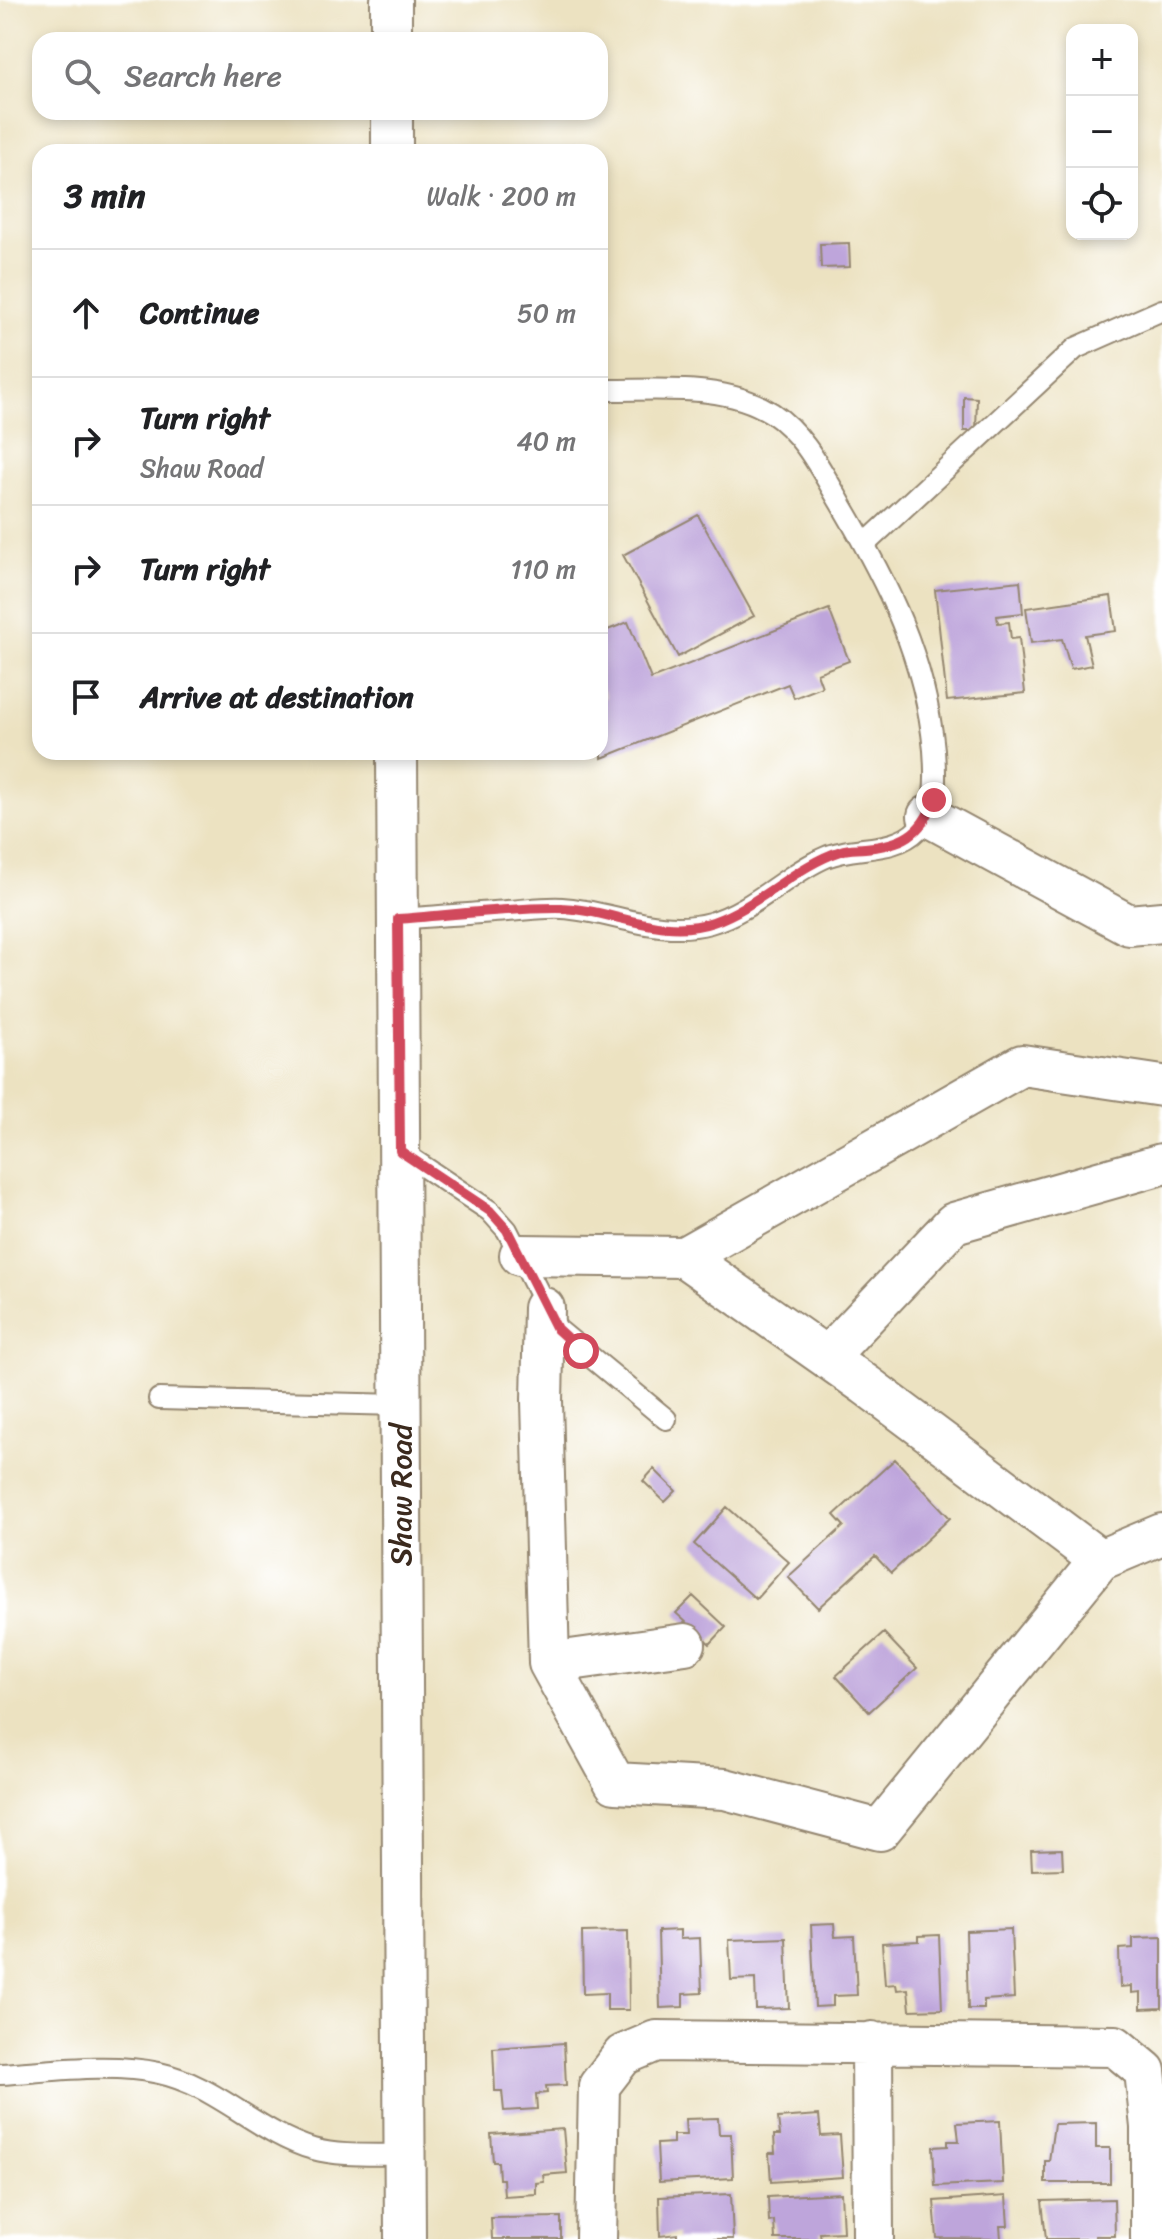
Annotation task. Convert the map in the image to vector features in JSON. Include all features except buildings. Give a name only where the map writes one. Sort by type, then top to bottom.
[{"type":"street","points":[[391,0],[391,32]]},
{"type":"street","points":[[392,120],[392,144]]},
{"type":"street","name":"Shaw Road","points":[[397,760],[405,2239]]},
{"type":"street","points":[[928,816],[1129,925],[1162,922]]},
{"type":"street","points":[[520,1255],[684,1257],[1022,1065],[1162,1086]]},
{"type":"street","points":[[827,1357],[954,1223],[1162,1164]]},
{"type":"street","points":[[684,1257],[827,1357],[1100,1560]]},
{"type":"street","points":[[544,1308],[542,1401],[549,1663],[615,1783],[725,1789],[880,1830],[1100,1560],[1162,1534]]},
{"type":"street","points":[[549,1663],[685,1644]]},
{"type":"street","points":[[596,2239],[599,2086],[623,2055],[656,2041],[1115,2046],[1145,2071],[1151,2127],[1151,2239]]},
{"type":"street","points":[[872,2042],[873,2239]]},
{"type":"lane","points":[[865,544],[1076,348],[1162,310]]},
{"type":"lane","points":[[398,919],[557,908],[589,910],[660,927],[713,922],[752,902],[822,858],[845,849],[892,844],[916,832],[928,816],[934,800],[936,770],[930,711],[916,658],[895,601],[865,544],[795,433],[772,413],[738,398],[695,392],[608,390]]},
{"type":"lane","points":[[400,1151],[490,1211],[507,1230],[557,1329],[666,1419]]},
{"type":"lane","points":[[159,1399],[401,1405]]},
{"type":"lane","points":[[0,2074],[126,2069],[160,2073],[190,2083],[290,2140],[312,2148],[330,2152],[405,2155]]},
{"type":"route","points":[[581,1351],[557,1329],[507,1230],[490,1211],[400,1151],[398,919],[557,908],[589,910],[660,927],[713,922],[752,902],[822,858],[845,849],[892,844],[916,832],[928,816],[934,800]]}]
